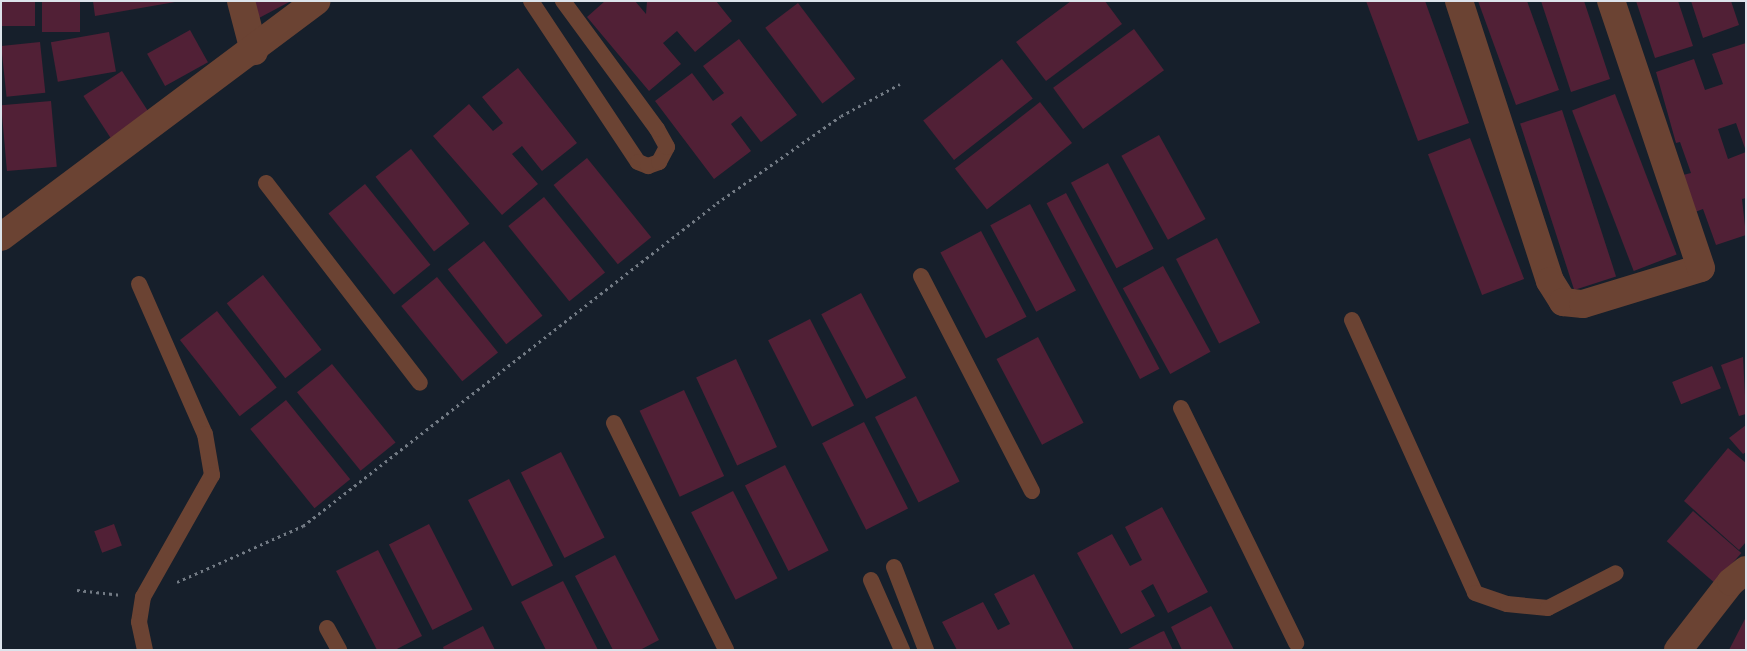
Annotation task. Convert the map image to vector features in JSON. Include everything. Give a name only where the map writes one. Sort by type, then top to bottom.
[{"type":"street","points":[[242,1],[254,51]]},
{"type":"street","points":[[1,237],[254,51],[317,1]]},
{"type":"street","points":[[1458,1],[1550,281],[1563,302],[1583,304],[1701,268],[1611,1]]},
{"type":"street","points":[[1678,650],[1731,582],[1746,570]]},
{"type":"lane","points":[[531,1],[638,162],[648,166],[659,162],[667,147],[657,128],[563,1]]},
{"type":"lane","points":[[266,183],[420,383]]},
{"type":"lane","points":[[921,276],[1032,490]]},
{"type":"lane","points":[[139,284],[205,434],[212,475],[143,597],[139,622],[145,650]]},
{"type":"lane","points":[[1352,320],[1476,593],[1507,604],[1548,608],[1616,573]]},
{"type":"lane","points":[[1181,408],[1296,643]]},
{"type":"lane","points":[[614,423],[726,650]]},
{"type":"lane","points":[[894,567],[926,650]]},
{"type":"lane","points":[[871,580],[902,650]]},
{"type":"lane","points":[[327,628],[339,650]]},
{"type":"path","points":[[78,590],[143,597],[303,526],[717,204],[841,116],[900,84]]},
{"type":"building","points":[[1,1],[35,1],[35,26],[1,26]]},
{"type":"building","points":[[42,1],[80,1],[80,32],[42,32]]},
{"type":"building","points":[[93,1],[174,1],[175,2],[95,16]]},
{"type":"building","points":[[249,1],[291,1],[259,18]]},
{"type":"building","points":[[605,1],[635,1],[646,14],[647,1],[716,1],[732,21],[695,52],[677,31],[663,43],[681,64],[649,91],[587,17]]},
{"type":"building","points":[[1071,1],[1105,1],[1122,24],[1046,81],[1016,42]]},
{"type":"building","points":[[1366,1],[1425,1],[1469,123],[1418,141]]},
{"type":"building","points":[[1478,1],[1527,1],[1559,90],[1516,105]]},
{"type":"building","points":[[1541,1],[1584,1],[1610,79],[1571,92]]},
{"type":"building","points":[[1636,1],[1678,1],[1693,46],[1655,58]]},
{"type":"building","points":[[1691,1],[1731,1],[1739,25],[1703,38]]},
{"type":"building","points":[[798,3],[855,79],[822,104],[765,28]]},
{"type":"building","points":[[1134,29],[1164,70],[1083,129],[1053,88]]},
{"type":"building","points":[[190,30],[208,62],[165,86],[147,54]]},
{"type":"building","points":[[109,32],[116,71],[58,82],[51,42]]},
{"type":"building","points":[[739,39],[797,115],[761,142],[741,116],[731,124],[751,151],[714,179],[655,101],[692,73],[713,101],[724,93],[703,66]]},
{"type":"building","points":[[40,42],[45,93],[7,97],[1,46]]},
{"type":"building","points":[[1746,43],[1746,151],[1736,123],[1718,129],[1728,159],[1746,152],[1746,198],[1742,199],[1746,235],[1716,245],[1703,209],[1695,212],[1683,175],[1691,173],[1680,142],[1676,143],[1656,72],[1694,59],[1705,90],[1723,84],[1712,54]]},
{"type":"building","points":[[1002,59],[1033,98],[954,160],[923,121]]},
{"type":"building","points":[[518,68],[577,143],[542,171],[522,146],[512,154],[538,184],[502,215],[433,136],[469,104],[493,131],[503,123],[482,97]]},
{"type":"building","points":[[122,71],[149,113],[111,138],[83,96]]},
{"type":"building","points":[[1615,94],[1677,255],[1634,271],[1572,110]]},
{"type":"building","points":[[51,101],[57,167],[7,171],[1,105]]},
{"type":"building","points":[[1040,102],[1072,143],[987,209],[955,168]]},
{"type":"building","points":[[1562,110],[1616,276],[1574,290],[1520,124]]},
{"type":"building","points":[[1159,135],[1206,219],[1168,240],[1121,156]]},
{"type":"building","points":[[1470,138],[1524,279],[1482,295],[1428,154]]},
{"type":"building","points":[[411,149],[469,224],[434,252],[376,177]]},
{"type":"building","points":[[587,158],[651,237],[618,264],[554,185]]},
{"type":"building","points":[[1108,163],[1154,249],[1116,268],[1071,183]]},
{"type":"building","points":[[365,184],[430,265],[394,294],[328,214]]},
{"type":"building","points":[[1066,193],[1159,369],[1140,379],[1047,203]]},
{"type":"building","points":[[544,197],[605,272],[569,301],[508,226]]},
{"type":"building","points":[[1030,204],[1076,291],[1036,312],[990,225]]},
{"type":"building","points":[[981,231],[1027,317],[986,338],[940,253]]},
{"type":"building","points":[[1217,238],[1260,323],[1219,344],[1176,259]]},
{"type":"building","points":[[484,241],[542,316],[506,344],[448,269]]},
{"type":"building","points":[[1163,266],[1211,352],[1170,374],[1123,288]]},
{"type":"building","points":[[263,275],[321,350],[285,378],[227,303]]},
{"type":"building","points":[[437,277],[498,352],[462,381],[401,306]]},
{"type":"building","points":[[861,293],[906,378],[866,399],[821,314]]},
{"type":"building","points":[[217,311],[277,387],[240,416],[180,340]]},
{"type":"building","points":[[810,319],[854,405],[812,427],[768,340]]},
{"type":"building","points":[[1038,337],[1084,423],[1042,445],[997,359]]},
{"type":"building","points":[[1743,357],[1746,414],[1739,416],[1721,365]]},
{"type":"building","points":[[736,359],[777,447],[737,466],[696,378]]},
{"type":"building","points":[[332,364],[396,442],[361,471],[297,392]]},
{"type":"building","points":[[1712,366],[1721,388],[1681,404],[1672,382]]},
{"type":"building","points":[[684,390],[724,476],[680,497],[640,411]]},
{"type":"building","points":[[916,396],[960,482],[919,502],[875,417]]},
{"type":"building","points":[[286,400],[350,479],[314,508],[250,429]]},
{"type":"building","points":[[864,422],[908,508],[866,530],[822,443]]},
{"type":"building","points":[[1746,425],[1746,452],[1743,454],[1729,438]]},
{"type":"building","points":[[1728,448],[1746,463],[1746,542],[1739,550],[1684,501]]},
{"type":"building","points":[[561,452],[605,538],[564,558],[521,472]]},
{"type":"building","points":[[785,465],[829,551],[788,571],[745,485]]},
{"type":"building","points":[[509,479],[553,565],[512,586],[468,500]]},
{"type":"building","points":[[733,491],[777,578],[736,600],[691,512]]},
{"type":"building","points":[[1162,507],[1208,592],[1168,613],[1153,584],[1141,591],[1155,616],[1121,634],[1077,553],[1112,534],[1130,566],[1142,560],[1125,527]]},
{"type":"building","points":[[1693,511],[1741,553],[1715,583],[1667,541]]},
{"type":"building","points":[[114,524],[122,546],[102,553],[94,531]]},
{"type":"building","points":[[429,524],[473,610],[432,630],[389,544]]},
{"type":"building","points":[[378,550],[422,636],[395,650],[377,650],[336,571]]},
{"type":"building","points":[[615,555],[659,640],[640,650],[613,650],[575,576]]},
{"type":"building","points":[[1034,574],[1074,650],[957,650],[942,622],[983,602],[998,630],[1010,624],[994,594]]},
{"type":"building","points":[[563,581],[598,650],[546,650],[521,602]]},
{"type":"building","points":[[1211,606],[1234,650],[1182,650],[1171,627]]},
{"type":"building","points":[[1746,617],[1746,650],[1729,650]]},
{"type":"building","points":[[483,626],[495,650],[444,650],[443,647]]},
{"type":"building","points":[[1164,631],[1173,650],[1126,650],[1161,632]]}]
